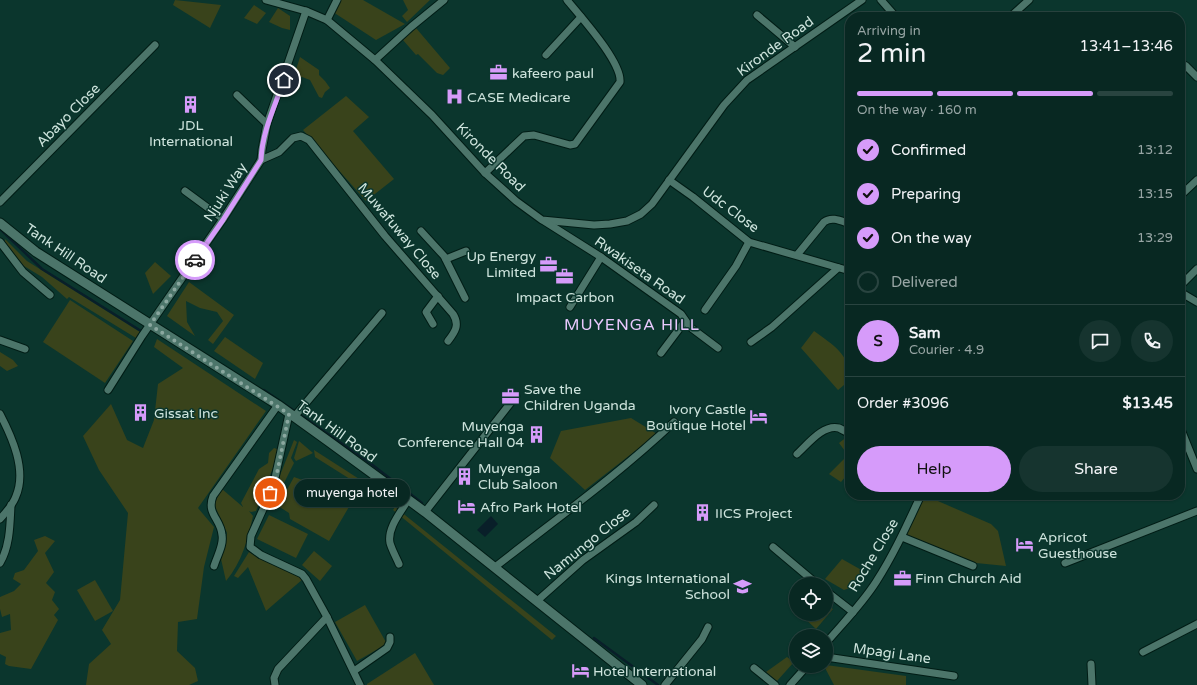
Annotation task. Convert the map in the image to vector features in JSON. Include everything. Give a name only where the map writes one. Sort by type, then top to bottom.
[{"type":"street","name":"Kironde Road","points":[[270,0],[306,11],[327,20],[375,60],[432,115],[485,173],[516,201],[542,220],[594,225],[626,221],[641,214],[652,204],[724,105],[747,80],[862,0]]},
{"type":"street","points":[[327,20],[337,0]]},
{"type":"street","points":[[375,60],[444,0]]},
{"type":"street","points":[[485,173],[520,138],[524,136],[534,135],[570,145],[575,144],[619,85],[621,79],[620,73],[599,38],[568,0]]},
{"type":"street","points":[[881,0],[892,12]]},
{"type":"street","points":[[1016,12],[1029,0]]},
{"type":"street","points":[[261,160],[268,124],[306,11]]},
{"type":"street","points":[[757,15],[795,47]]},
{"type":"street","points":[[546,55],[581,17]]},
{"type":"street","name":"Abayo Close","points":[[0,202],[155,45]]},
{"type":"street","points":[[1185,66],[1197,77]]},
{"type":"street","points":[[237,95],[268,124]]},
{"type":"street","name":"Njuki Way","points":[[108,390],[142,336],[223,220],[261,160],[279,152],[293,138],[301,136],[309,140]]},
{"type":"street","name":"Muwafuway Close","points":[[309,140],[385,236],[453,314],[457,320],[456,328],[448,341]]},
{"type":"street","name":"Udc Close","points":[[669,180],[693,197],[723,223],[749,242],[845,270]]},
{"type":"street","points":[[1185,191],[1197,180]]},
{"type":"street","points":[[184,191],[223,220]]},
{"type":"street","points":[[797,255],[828,219],[836,219],[845,222]]},
{"type":"street","name":"Rwakiseta Road","points":[[542,220],[601,257],[681,314],[690,327],[718,348]]},
{"type":"street","name":"Tank Hill Road","points":[[0,223],[36,252],[292,415],[425,512],[642,685]]},
{"type":"street","points":[[421,231],[446,259],[465,298]]},
{"type":"street","points":[[0,242],[23,272],[50,295]]},
{"type":"street","points":[[705,310],[736,266],[749,242]]},
{"type":"street","points":[[446,259],[466,251]]},
{"type":"street","points":[[570,307],[601,257]]},
{"type":"street","points":[[751,342],[772,327],[838,268]]},
{"type":"street","points":[[1185,281],[1197,268]]},
{"type":"street","points":[[1185,295],[1197,302]]},
{"type":"street","points":[[434,324],[426,312],[438,296]]},
{"type":"street","points":[[360,685],[310,584],[302,574],[261,555],[250,546],[251,536],[276,478],[292,415],[382,313]]},
{"type":"street","points":[[660,352],[685,320]]},
{"type":"street","points":[[0,340],[25,349]]},
{"type":"street","points":[[425,512],[516,396]]},
{"type":"street","points":[[214,566],[223,539],[221,529],[211,511],[211,501],[213,496],[278,405]]},
{"type":"street","points":[[0,414],[9,431],[19,466],[19,489],[11,505],[0,519]]},
{"type":"street","points":[[495,567],[646,448],[674,422]]},
{"type":"street","points":[[797,454],[821,432],[827,429],[838,428],[845,432]]},
{"type":"street","points":[[1185,439],[1197,469]]},
{"type":"street","points":[[399,564],[392,548],[390,536],[391,529],[408,500]]},
{"type":"street","name":"Roche Close","points":[[833,635],[876,583],[902,537],[919,500]]},
{"type":"street","points":[[0,563],[6,550],[9,537],[11,505]]},
{"type":"street","name":"Namungo Close","points":[[537,601],[582,560],[636,522],[654,505]]},
{"type":"street","points":[[1065,563],[1197,511]]},
{"type":"street","points":[[902,537],[973,566]]},
{"type":"street","points":[[774,547],[809,577]]},
{"type":"street","points":[[833,596],[853,612]]},
{"type":"street","points":[[275,685],[274,678],[278,669],[327,617]]},
{"type":"street","points":[[1143,652],[1197,624]]},
{"type":"street","points":[[665,685],[702,639],[708,627]]},
{"type":"street","points":[[354,671],[387,648],[390,642],[390,637]]},
{"type":"street","name":"Mpagi Lane","points":[[833,658],[954,676]]},
{"type":"street","points":[[1091,664],[1092,685]]},
{"type":"street","points":[[754,668],[775,685]]},
{"type":"street","points":[[790,685],[801,673]]},
{"type":"green space","points":[[175,0],[221,5],[210,28],[173,5]]},
{"type":"green space","points":[[340,0],[363,0],[405,24],[376,40],[333,12]]},
{"type":"green space","points":[[403,0],[430,0],[407,22],[402,16],[408,10]]},
{"type":"green space","points":[[254,5],[266,13],[257,24],[244,18]]},
{"type":"green space","points":[[278,8],[290,16],[290,30],[269,22]]},
{"type":"green space","points":[[416,28],[450,68],[443,75],[437,73],[418,54],[416,55],[403,40]]},
{"type":"green space","points":[[300,57],[319,70],[319,75],[330,88],[325,92],[322,98],[319,97],[310,80],[302,77],[293,79]]},
{"type":"green space","points":[[346,96],[369,117],[353,131],[394,179],[366,201],[303,130]]},
{"type":"green space","points":[[5,239],[27,261],[140,332],[136,338],[69,297],[67,299],[42,277],[24,266],[5,243]]},
{"type":"green space","points":[[155,262],[171,276],[153,294],[145,273]]},
{"type":"green space","points":[[189,282],[234,315],[213,344],[208,340],[223,321],[217,312],[200,308],[186,301],[187,322],[195,336],[167,316]]},
{"type":"green space","points":[[70,300],[133,341],[105,383],[43,342]]},
{"type":"green space","points":[[814,331],[828,341],[845,359],[845,384],[838,390],[801,348]]},
{"type":"green space","points":[[225,337],[263,363],[255,379],[214,351]]},
{"type":"green space","points":[[157,339],[266,411],[198,508],[214,527],[204,567],[197,619],[178,622],[177,651],[195,668],[198,681],[189,685],[86,685],[89,664],[111,644],[102,630],[120,600],[128,513],[99,470],[83,436],[111,404],[127,440],[143,448],[154,420],[158,384],[183,368],[154,347]]},
{"type":"green space","points":[[0,352],[13,360],[18,366],[7,371],[0,366]]},
{"type":"green space","points":[[631,418],[657,434],[585,490],[550,458],[561,431]]},
{"type":"green space","points":[[845,438],[845,451],[839,443]]},
{"type":"green space","points":[[294,440],[297,442],[291,458],[294,463],[273,505],[269,503]]},
{"type":"green space","points":[[299,441],[313,453],[296,461],[294,458]]},
{"type":"green space","points":[[274,448],[280,450],[256,511],[249,511],[253,516],[246,542],[232,574],[226,581],[221,559],[227,533],[214,504],[222,489],[243,507],[241,503],[259,469],[268,463],[269,453]]},
{"type":"green space","points":[[314,450],[381,493],[377,496],[315,457]]},
{"type":"green space","points":[[845,458],[845,477],[841,482],[829,474]]},
{"type":"green space","points":[[294,477],[311,483],[309,493],[353,500],[329,541],[290,519],[289,513],[278,506]]},
{"type":"green space","points":[[922,500],[936,500],[991,524],[998,531],[1006,566],[976,563],[906,536]]},
{"type":"green space","points":[[395,507],[556,636],[552,640],[393,510]]},
{"type":"green space","points":[[269,515],[308,534],[296,558],[257,539]]},
{"type":"green space","points":[[45,536],[55,541],[45,553],[54,572],[46,583],[55,592],[52,600],[59,609],[54,615],[58,620],[31,669],[9,666],[5,664],[6,657],[0,654],[0,633],[11,630],[10,614],[2,617],[0,597],[14,591],[21,584],[13,579],[15,573],[24,570],[38,551],[34,540]]},
{"type":"green space","points":[[314,551],[332,566],[320,581],[302,565]]},
{"type":"green space","points":[[249,552],[303,579],[266,611],[248,567],[238,578],[234,576]]},
{"type":"green space","points":[[842,559],[865,572],[853,587],[844,590],[833,584],[833,577],[827,577]]},
{"type":"green space","points":[[95,580],[113,611],[95,621],[77,590]]},
{"type":"green space","points":[[365,605],[387,644],[357,661],[335,622]]},
{"type":"green space","points":[[807,621],[823,621],[816,629]]},
{"type":"green space","points":[[415,653],[434,685],[367,685],[367,684]]},
{"type":"green space","points":[[787,657],[789,658],[789,668],[777,681],[766,672]]},
{"type":"green space","points":[[833,666],[906,676],[906,685],[834,685],[828,673],[833,673]]},
{"type":"water","points":[[491,516],[498,524],[485,537],[477,530]]},
{"type":"waterway","points":[[0,229],[42,269],[141,331]]},
{"type":"waterway","points":[[264,390],[370,463],[401,487],[406,486],[404,489],[422,503]]},
{"type":"waterway","points":[[594,638],[658,685]]},
{"type":"way so far","points":[[195,260],[150,325],[278,405],[289,414],[276,478],[270,493]]},
{"type":"place","name":"kafeero paul","points":[[499,73]]},
{"type":"place","name":"CASE Medicare","points":[[454,97]]},
{"type":"place","name":"JDL International","points":[[191,105]]},
{"type":"place","name":"Up Energy Limited","points":[[549,264]]},
{"type":"place","name":"Impact Carbon","points":[[565,277]]},
{"type":"place","name":"Save the Children Uganda","points":[[511,397]]},
{"type":"place","name":"Gissat Inc","points":[[141,413]]},
{"type":"place","name":"Ivory Castle Boutique Hotel","points":[[759,417]]},
{"type":"place","name":"Muyenga Conference Hall 04","points":[[537,434]]},
{"type":"place","name":"Muyenga Club Saloon","points":[[465,476]]},
{"type":"place","name":"muyenga hotel","points":[[270,493]]},
{"type":"place","name":"Afro Park Hotel","points":[[467,507]]},
{"type":"place","name":"IICS Project","points":[[702,513]]},
{"type":"place","name":"Apricot Guesthouse","points":[[1025,545]]},
{"type":"place","name":"Finn Church Aid","points":[[902,578]]},
{"type":"place","name":"Kings International School","points":[[743,586]]},
{"type":"place","name":"Hotel International","points":[[580,671]]},
{"type":"district","name":"MUYENGA HILL","points":[[632,324]]},
{"type":"route","points":[[195,260],[223,220],[261,160],[265,134],[284,80]]}]
